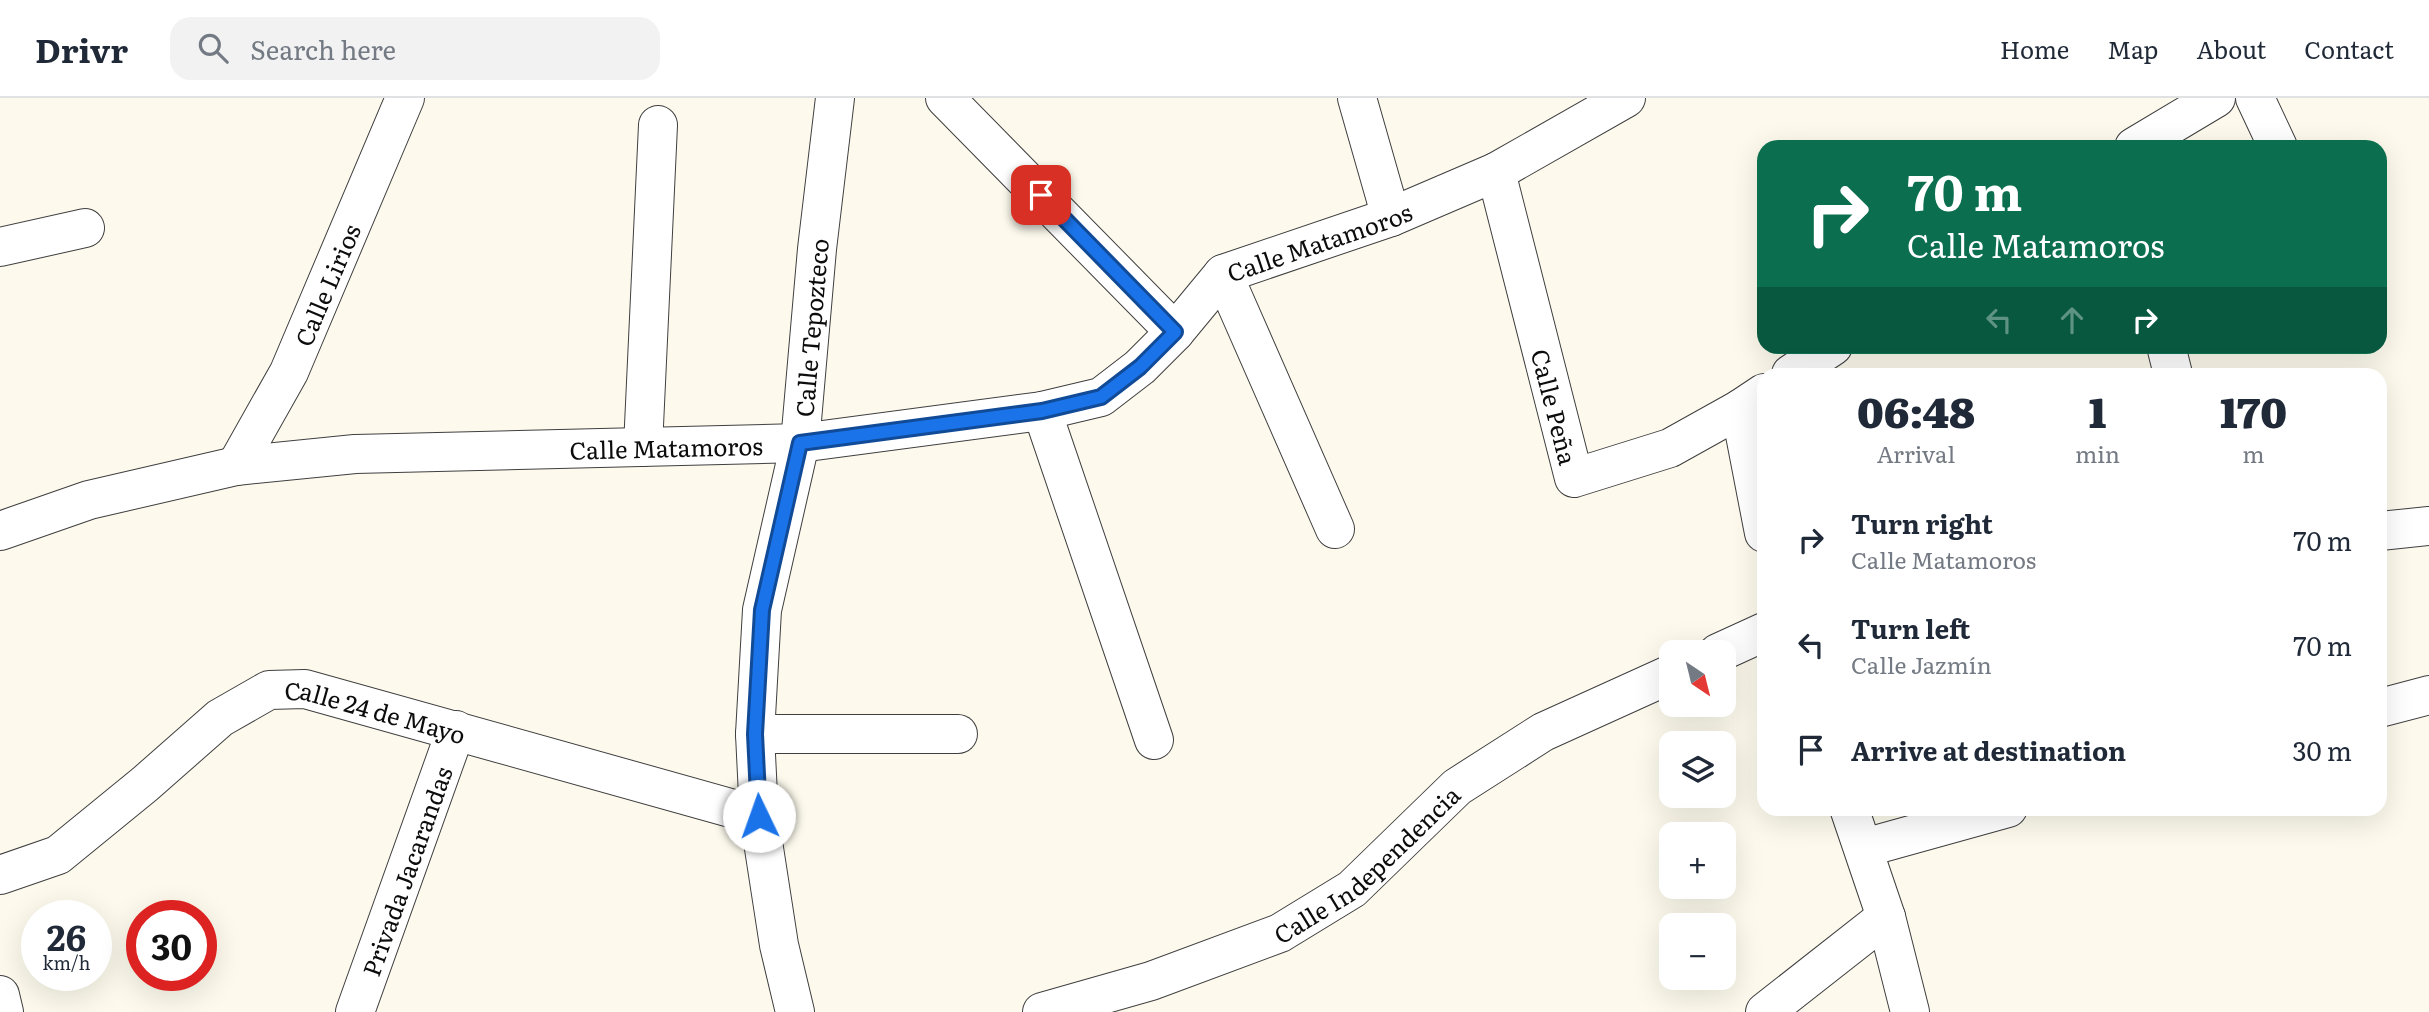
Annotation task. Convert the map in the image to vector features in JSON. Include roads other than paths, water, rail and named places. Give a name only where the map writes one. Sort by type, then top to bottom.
[{"type":"street","name":"Calle Lirios","points":[[236,466],[289,372],[405,98]]},
{"type":"street","name":"Calle Tepozteco","points":[[795,1012],[779,945],[759,816],[755,734],[762,610],[800,443],[817,249],[835,98]]},
{"type":"street","points":[[945,98],[1175,332]]},
{"type":"street","points":[[1357,98],[1391,217]]},
{"type":"street","name":"Calle Matamoros","points":[[0,531],[89,500],[236,466],[355,454],[800,443],[1042,411],[1101,397],[1140,367],[1175,332],[1223,274],[1391,217],[1496,172],[1626,98]]},
{"type":"street","points":[[2146,140],[2216,98]]},
{"type":"street","points":[[2255,98],[2275,140]]},
{"type":"street","points":[[642,447],[658,125]]},
{"type":"street","name":"Calle Peña","points":[[1496,172],[1574,478],[1670,448],[1752,401]]},
{"type":"street","points":[[0,247],[85,228]]},
{"type":"street","points":[[1223,274],[1335,529]]},
{"type":"street","points":[[1800,368],[1821,354]]},
{"type":"street","points":[[1752,401],[1757,456]]},
{"type":"street","points":[[1042,411],[1154,740]]},
{"type":"street","points":[[2387,530],[2429,526]]},
{"type":"street","points":[[1736,645],[1757,635]]},
{"type":"street","name":"Calle Independencia","points":[[1042,1012],[1151,981],[1280,933],[1352,889],[1457,787],[1543,732],[1659,679]]},
{"type":"street","name":"Calle 24 de Mayo","points":[[0,874],[58,855],[220,718],[269,690],[305,689],[759,816]]},
{"type":"street","points":[[2387,706],[2429,695]]},
{"type":"street","name":"Privada Jacarandas","points":[[355,1012],[456,730]]},
{"type":"street","points":[[755,734],[958,734]]},
{"type":"street","points":[[1852,816],[1886,917],[1910,1012]]},
{"type":"street","points":[[1864,848],[1979,816]]},
{"type":"street","points":[[1765,1012],[1886,917]]},
{"type":"street","points":[[0,995],[4,1012]]}]
